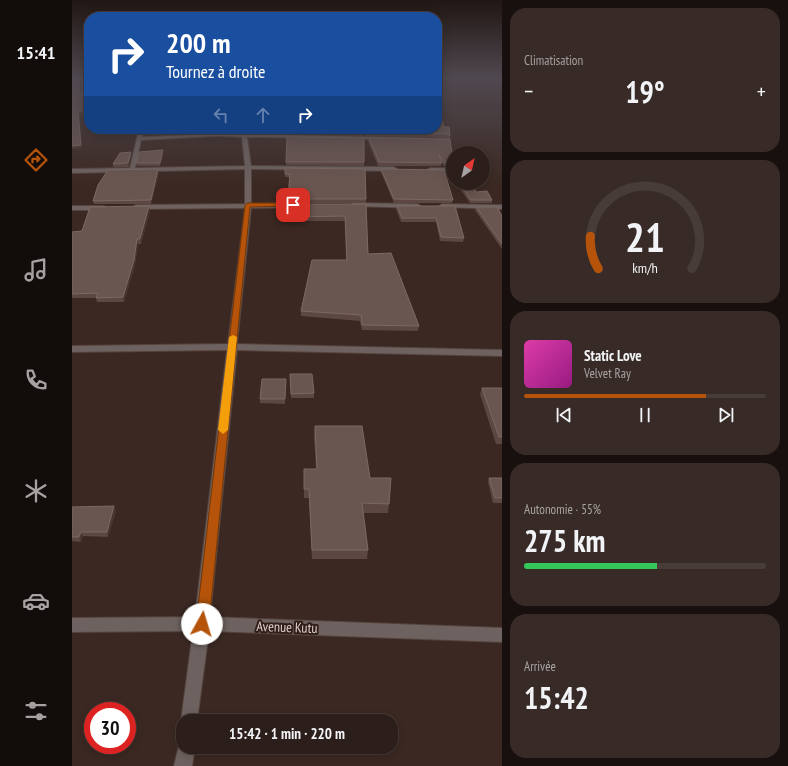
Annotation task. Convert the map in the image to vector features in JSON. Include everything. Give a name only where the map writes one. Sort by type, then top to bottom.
[{"type":"street","points":[[132,170],[140,134]]},
{"type":"street","points":[[138,139],[214,134]]},
{"type":"street","points":[[190,714],[202,624],[248,205],[248,168],[245,134]]},
{"type":"street","points":[[272,134],[313,137],[431,139]]},
{"type":"street","points":[[72,171],[248,168],[400,169]]},
{"type":"street","points":[[422,170],[446,170]]},
{"type":"street","points":[[128,207],[308,205]]},
{"type":"street","points":[[347,205],[424,206]]},
{"type":"street","points":[[432,206],[502,207]]},
{"type":"street","points":[[72,208],[112,208]]},
{"type":"street","points":[[72,349],[232,347],[502,353]]},
{"type":"street","name":"Avenue Kutu","points":[[72,625],[202,624],[502,635]]},
{"type":"street","points":[[183,766],[185,754]]},
{"type":"building","points":[[72,114],[78,114],[81,145],[72,146]]},
{"type":"building","points":[[442,120],[444,127],[449,127],[450,136],[448,134],[442,134]]},
{"type":"building","points":[[287,137],[364,138],[364,162],[286,162]]},
{"type":"building","points":[[369,138],[450,139],[451,146],[446,146],[446,163],[439,155],[442,163],[379,162]]},
{"type":"building","points":[[163,150],[160,163],[136,163],[139,152]]},
{"type":"building","points":[[131,152],[128,163],[113,164],[120,153]]},
{"type":"building","points":[[285,168],[365,169],[366,199],[288,199],[290,174],[285,174]]},
{"type":"building","points":[[158,169],[151,200],[93,201],[98,185],[108,170]]},
{"type":"building","points":[[381,169],[444,170],[446,177],[446,190],[450,190],[453,200],[394,199]]},
{"type":"building","points":[[464,190],[475,190],[476,192],[487,191],[492,200],[471,200]]},
{"type":"building","points":[[288,204],[366,204],[368,254],[391,253],[419,326],[362,325],[361,315],[301,311],[312,260],[347,260],[345,216],[290,217]]},
{"type":"building","points":[[149,206],[140,239],[137,239],[134,260],[123,297],[96,298],[98,293],[72,294],[72,232],[82,231],[90,207]]},
{"type":"building","points":[[397,206],[455,206],[464,238],[441,237],[436,218],[402,218]]},
{"type":"building","points":[[476,207],[497,207],[502,216],[502,244]]},
{"type":"building","points":[[290,374],[312,374],[314,393],[291,394]]},
{"type":"building","points":[[262,379],[286,379],[285,399],[260,399]]},
{"type":"building","points":[[482,388],[502,388],[502,437],[499,437]]},
{"type":"building","points":[[315,426],[362,426],[370,478],[391,478],[389,504],[362,503],[368,550],[312,550],[309,489],[304,489],[304,469],[317,469]]},
{"type":"building","points":[[489,478],[502,478],[502,498],[495,498]]},
{"type":"building","points":[[114,506],[107,532],[81,532],[79,537],[72,537],[72,507]]},
{"type":"slow traffic","points":[[223,430],[233,337]]},
{"type":"route","points":[[202,624],[248,205],[293,205]]}]
